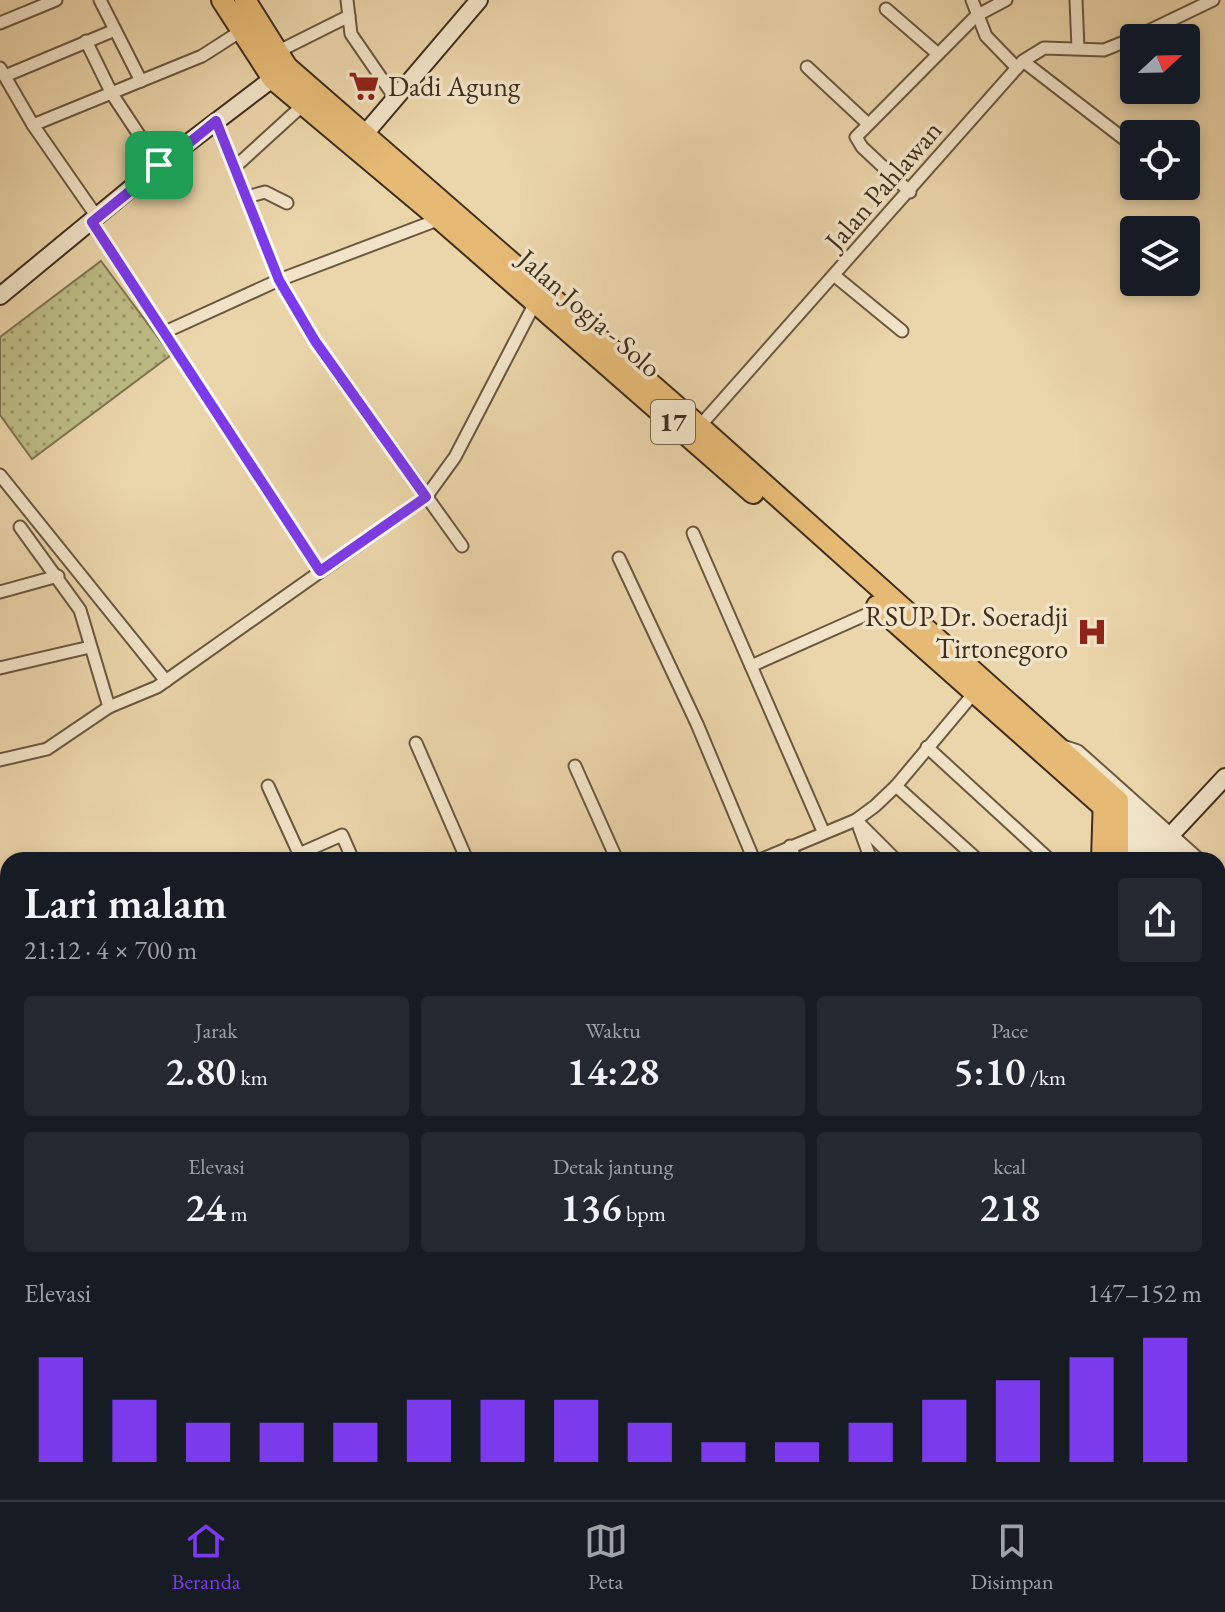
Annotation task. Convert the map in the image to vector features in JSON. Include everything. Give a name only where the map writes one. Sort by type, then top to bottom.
[{"type":"highway","name":"Jalan Jogja - Solo","points":[[222,0],[241,31],[440,219],[535,303],[694,431]]},
{"type":"highway","name":"Jalan Jogja - Solo","points":[[245,0],[303,105],[359,141],[694,431],[884,604],[1108,822]]},
{"type":"highway","name":"Jalan Jogja - Solo","points":[[884,604],[1056,744],[1108,822]]},
{"type":"highway","points":[[1108,822],[1116,852]]},
{"type":"main road","points":[[359,141],[479,0]]},
{"type":"main road","points":[[0,296],[279,66]]},
{"type":"main road","points":[[1108,822],[1159,849],[1225,777]]},
{"type":"street","points":[[0,23],[56,0]]},
{"type":"street","points":[[100,0],[141,81]]},
{"type":"street","points":[[347,0],[351,34],[395,98]]},
{"type":"street","points":[[972,0],[986,36],[1020,65],[1120,136]]},
{"type":"street","points":[[910,192],[857,143],[856,137],[976,16],[1006,0]]},
{"type":"street","points":[[1076,0],[1078,48]]},
{"type":"street","name":"Jalan Pahlawan","points":[[1158,24],[1189,6],[1213,0]]},
{"type":"street","points":[[886,9],[938,54]]},
{"type":"street","points":[[279,66],[349,16]]},
{"type":"street","points":[[115,30],[3,72],[33,125],[320,571]]},
{"type":"street","points":[[33,125],[202,56],[241,31]]},
{"type":"street","points":[[86,41],[112,94],[159,165]]},
{"type":"street","name":"Jalan Pahlawan","points":[[694,431],[1020,65],[1044,48],[1104,50],[1120,44]]},
{"type":"street","points":[[807,67],[867,123]]},
{"type":"street","points":[[235,167],[303,105]]},
{"type":"street","points":[[216,121],[279,280],[315,341],[462,546]]},
{"type":"street","points":[[247,197],[265,192],[287,203]]},
{"type":"street","points":[[165,332],[279,280],[440,219]]},
{"type":"street","points":[[835,276],[902,331]]},
{"type":"street","points":[[0,760],[47,749],[109,707],[142,696],[426,497],[455,457],[535,303]]},
{"type":"street","points":[[0,475],[166,681]]},
{"type":"street","points":[[20,527],[80,610],[109,707]]},
{"type":"street","points":[[693,533],[823,831]]},
{"type":"street","points":[[619,558],[697,724],[751,852]]},
{"type":"street","points":[[0,592],[58,576]]},
{"type":"street","points":[[751,666],[884,604]]},
{"type":"street","points":[[0,668],[90,647]]},
{"type":"street","points":[[777,852],[823,831],[856,822],[896,786],[974,693]]},
{"type":"street","points":[[416,743],[464,852]]},
{"type":"street","points":[[1056,744],[1078,751],[1159,849]]},
{"type":"street","points":[[927,747],[1041,852]]},
{"type":"street","points":[[575,766],[613,852]]},
{"type":"street","points":[[268,786],[298,852]]},
{"type":"street","points":[[896,786],[969,852]]},
{"type":"street","points":[[856,822],[868,852]]},
{"type":"street","points":[[856,822],[888,852]]},
{"type":"street","points":[[1108,822],[1159,849]]},
{"type":"street","points":[[310,852],[342,835],[349,852]]},
{"type":"street","points":[[790,846],[793,852]]},
{"type":"shaded area","points":[[101,261],[171,355],[32,459],[0,415],[0,337]]},
{"type":"place","name":"Dadi Agung","points":[[364,86]]},
{"type":"place","name":"RSUP Dr. Soeradji Tirtonegoro","points":[[1092,632]]},
{"type":"route","points":[[216,121],[279,280],[315,341],[426,497],[320,571],[92,222],[159,165],[216,121]]}]
